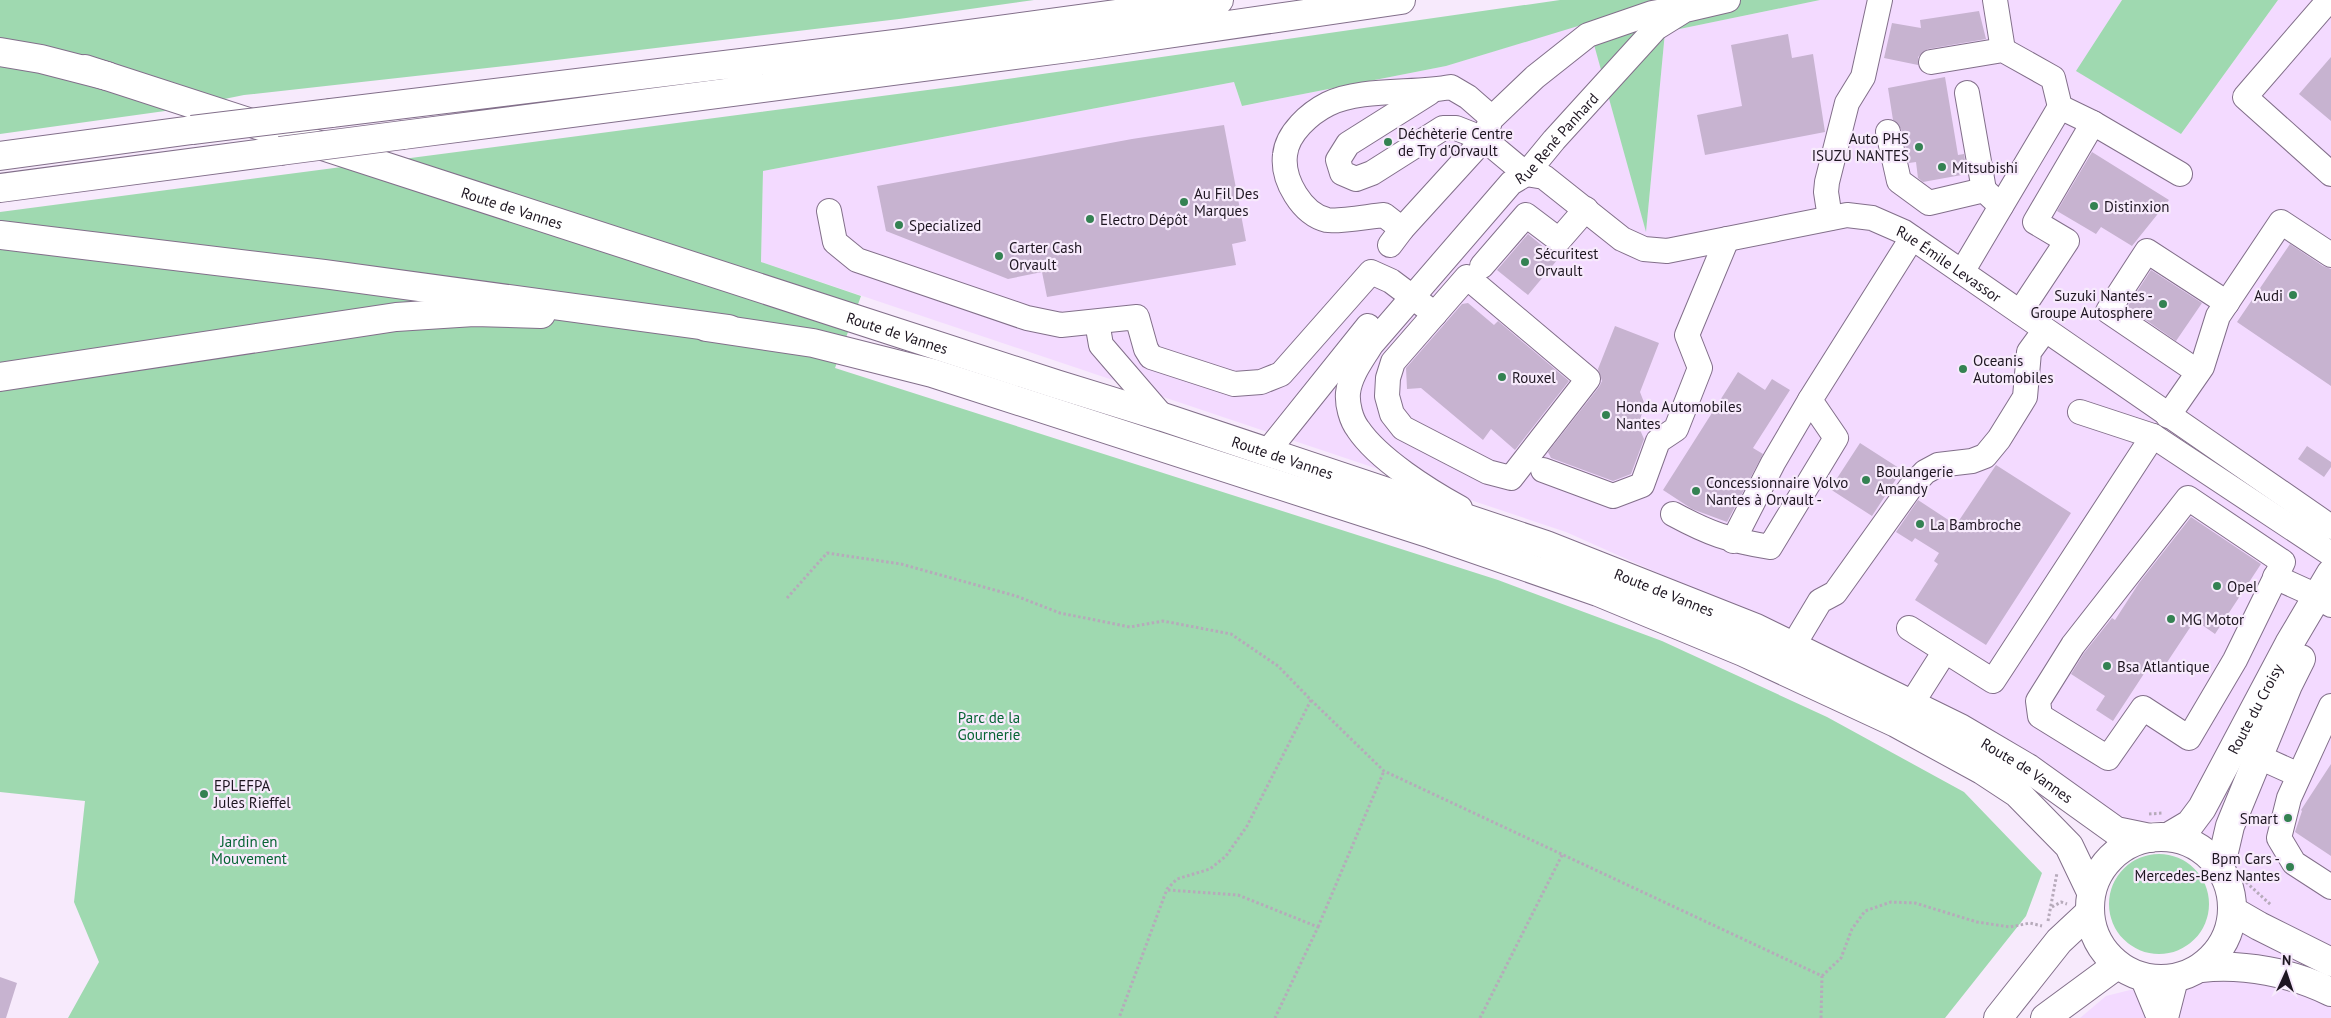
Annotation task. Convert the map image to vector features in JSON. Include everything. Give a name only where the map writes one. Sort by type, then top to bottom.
[{"type":"main road","points":[[0,156],[192,130],[903,43],[1219,0]]},
{"type":"main road","points":[[0,188],[1084,46],[1401,0]]},
{"type":"main road","points":[[0,40],[107,76]]},
{"type":"main road","points":[[0,52],[41,59],[107,76]]},
{"type":"main road","name":"Route de Vannes","points":[[107,76],[1163,417],[1501,530],[1608,568],[1756,628],[1912,703],[2028,768],[2116,831],[2159,825]]},
{"type":"main road","points":[[0,235],[334,275],[729,329]]},
{"type":"main road","points":[[0,377],[332,325],[441,313],[529,313],[729,329]]},
{"type":"main road","name":"Route de Vannes","points":[[729,329],[812,343],[950,379],[1152,442],[1537,570],[1598,592],[1716,641],[1896,723],[1982,770],[2003,784],[2017,794],[2068,846],[2090,902]]},
{"type":"main road","name":"Route du Croisy","points":[[2220,869],[2230,826],[2288,685],[2326,603],[2331,573]]},
{"type":"main road","name":"Route du Croisy","points":[[2159,825],[2190,824],[2202,808],[2288,644],[2326,603]]},
{"type":"main road","points":[[1998,1018],[2090,902],[2099,873],[2112,856],[2159,825],[2202,849],[2220,869],[2231,893],[2233,910],[2229,933],[2218,953],[2201,968],[2176,978],[2158,980],[2142,977],[2117,965],[2103,950],[2094,932],[2090,902]]},
{"type":"main road","points":[[2233,910],[2259,926],[2331,962]]},
{"type":"main road","points":[[2045,1018],[2117,965]]},
{"type":"main road","points":[[2201,968],[2247,968],[2282,974],[2317,985],[2331,992]]},
{"type":"street","name":"Rue René Panhard","points":[[1432,90],[1352,96],[1328,104],[1308,118],[1293,133],[1284,154],[1288,177],[1297,200],[1311,212],[1328,220],[1384,215],[1396,237],[1488,128],[1535,77],[1588,35],[1659,12],[1685,10],[1728,0]]},
{"type":"street","points":[[1830,218],[1826,192],[1827,182],[1847,103],[1864,77],[1880,0]]},
{"type":"street","points":[[1994,0],[2003,50]]},
{"type":"street","points":[[2329,0],[2245,97],[2331,174]]},
{"type":"street","name":"Rue René Panhard","points":[[1267,452],[1401,288],[1433,273],[1511,183],[1526,174],[1554,140],[1656,28],[1685,10]]},
{"type":"street","points":[[1931,62],[2003,50],[2053,78],[2060,106],[1962,272]]},
{"type":"street","points":[[1488,128],[1443,128],[1372,173],[1356,178],[1342,172],[1338,160],[1348,144],[1432,90],[1451,87],[1468,97],[1488,128],[1526,174]]},
{"type":"street","points":[[1967,92],[1984,190],[2001,206]]},
{"type":"street","points":[[2060,106],[2180,174]]},
{"type":"street","points":[[2020,312],[2067,241],[2035,222],[2093,123]]},
{"type":"street","points":[[1888,132],[1899,181],[1929,203],[1984,190]]},
{"type":"street","name":"Rue Émile Levassor","points":[[1526,174],[1544,177],[1622,239],[1644,248],[1667,251],[1847,215],[1872,218],[1912,238],[2164,414],[2331,527]]},
{"type":"street","points":[[1482,266],[1526,215],[1559,240],[1586,209]]},
{"type":"street","points":[[829,211],[835,242],[857,260],[1027,318],[1061,325],[1137,317],[1146,349],[1151,357],[1234,384],[1245,385],[1261,382],[1281,374],[1372,272],[1401,288],[1435,314]]},
{"type":"street","points":[[1909,628],[1993,681],[2149,435],[2202,367],[2218,316],[2281,222],[2331,255]]},
{"type":"street","points":[[1733,541],[1773,463],[1810,400],[1912,238]]},
{"type":"street","points":[[1543,470],[1613,496],[1642,485],[1658,441],[1676,429],[1700,368],[1687,335],[1726,239]]},
{"type":"street","points":[[2198,372],[2108,311],[2147,251],[2227,303]]},
{"type":"street","points":[[1467,277],[1588,378],[1511,478],[1488,472],[1403,428],[1392,414],[1387,396],[1388,378],[1393,362],[1435,314],[1467,277]]},
{"type":"street","name":"Rue René Panhard","points":[[1401,288],[1371,345],[1355,370],[1348,393],[1350,410],[1357,429],[1374,447],[1430,492],[1501,530]]},
{"type":"street","points":[[1097,322],[1101,345],[1163,417]]},
{"type":"street","points":[[1794,646],[1820,601],[1835,593],[1910,488],[1925,472],[1938,465],[1972,461],[1985,456],[1990,450],[2025,397],[2029,352],[2046,330]]},
{"type":"street","points":[[1673,514],[1707,532],[1733,541],[1770,547],[1836,438],[1810,400]]},
{"type":"street","points":[[2080,412],[2149,435],[2331,554]]},
{"type":"street","points":[[2188,498],[2283,562],[2276,578],[2235,660],[2188,738],[2143,708],[2108,758],[2040,716],[2038,701],[2073,645],[2188,498]]},
{"type":"street","points":[[2276,578],[2326,603]]},
{"type":"street","points":[[1912,703],[1945,651]]},
{"type":"street","points":[[2331,706],[2289,798],[2279,838],[2294,863],[2331,887]]},
{"type":"street","points":[[2259,757],[2299,775]]},
{"type":"street","points":[[2142,977],[2159,1018]]},
{"type":"street","points":[[2166,1018],[2176,978]]},
{"type":"path","points":[[787,598],[827,553],[901,564],[1016,596],[1060,613],[1130,627],[1163,620],[1231,634],[1278,666],[1384,771],[1822,976]]},
{"type":"path","points":[[1119,1018],[1168,890],[1177,879],[1210,869],[1226,856],[1247,826],[1311,700]]},
{"type":"path","points":[[1275,1018],[1318,926],[1384,771]]},
{"type":"path","points":[[1480,1018],[1562,855]]},
{"type":"path","points":[[1168,890],[1238,895],[1318,926]]},
{"type":"path","points":[[1820,1018],[1822,976],[1841,958],[1852,929],[1865,911],[1891,902],[1915,903],[1985,923],[2010,927],[2030,923],[2045,927]]},
{"type":"shaded area","points":[[1820,0],[2122,0],[2077,71],[2181,134],[2278,0],[2331,0],[2331,1018],[2080,1018],[2106,996],[2130,990],[2198,982],[2235,950],[2242,886],[2227,848],[2182,820],[2144,822],[2115,816],[1770,623],[1566,532],[761,262],[763,171],[1234,82],[1242,106],[1446,66],[1588,22],[1646,231],[1665,32]]},
{"type":"green space","points":[[0,0],[1034,0],[899,19],[244,95],[165,111],[0,134]]},
{"type":"green space","points":[[1560,0],[1820,0],[1665,32],[1646,232],[1588,23],[1446,66],[1242,106],[1234,82],[763,171],[761,262],[861,296],[835,368],[1498,580],[1662,641],[1827,717],[1964,792],[2042,873],[2026,916],[1945,1018],[68,1018],[99,962],[74,902],[85,801],[0,792],[0,212],[958,86]]},
{"type":"green space","points":[[2122,0],[2278,0],[2181,134],[2076,71]]},
{"type":"green space","points":[[2159,854],[2178,857],[2195,868],[2206,885],[2209,904],[2206,923],[2195,940],[2178,951],[2159,954],[2140,951],[2123,940],[2112,923],[2109,904],[2112,885],[2123,868],[2140,857]]},
{"type":"building","points":[[1979,11],[1986,39],[1928,49],[1918,57],[1918,65],[1884,58],[1892,23],[1921,28],[1920,20]]},
{"type":"building","points":[[1788,34],[1792,58],[1813,54],[1825,132],[1705,155],[1697,115],[1742,106],[1731,45]]},
{"type":"building","points":[[2331,57],[2331,121],[2299,94]]},
{"type":"building","points":[[1945,77],[1958,155],[1964,154],[1967,174],[1923,182],[1918,178],[1916,162],[1909,163],[1901,129],[1893,120],[1888,88]]},
{"type":"building","points":[[1224,125],[1246,241],[1232,244],[1236,265],[1047,297],[1042,272],[1008,279],[886,231],[877,186],[1132,139]]},
{"type":"building","points":[[2092,152],[2169,200],[2132,246],[2101,227],[2096,234],[2057,211]]},
{"type":"building","name":"Sécuritest Orvault","points":[[1528,234],[1558,259],[1528,295],[1497,270]]},
{"type":"building","name":"Audi","points":[[2290,244],[2323,266],[2331,269],[2331,386],[2237,322]]},
{"type":"building","name":"Suzuki Nantes - Groupe Autosphere","points":[[2151,270],[2202,303],[2176,341],[2127,307]]},
{"type":"building","name":"Rouxel","points":[[1468,303],[1494,325],[1498,321],[1569,381],[1515,450],[1491,429],[1483,440],[1421,388],[1407,389],[1406,368],[1462,304]]},
{"type":"building","name":"Honda Automobiles Nantes","points":[[1615,326],[1659,343],[1640,392],[1645,405],[1638,425],[1644,439],[1631,474],[1613,481],[1551,458],[1548,452],[1599,387],[1602,381],[1598,369]]},
{"type":"building","points":[[1738,372],[1765,390],[1772,379],[1790,390],[1753,448],[1763,454],[1727,522],[1692,509],[1663,490]]},
{"type":"building","name":"Boulangerie Amandy","points":[[1860,443],[1902,470],[1872,516],[1830,489]]},
{"type":"building","points":[[2307,446],[2331,462],[2331,467],[2324,477],[2298,459]]},
{"type":"building","points":[[1996,465],[2071,513],[1986,645],[1915,600],[1938,564],[1934,561],[1939,553],[1915,538],[1912,542],[1896,532],[1918,500],[1956,525]]},
{"type":"building","points":[[2191,517],[2261,564],[2215,634],[2195,620],[2160,673],[2149,666],[2113,721],[2096,710],[2105,696],[2071,674],[2084,653],[2112,618],[2115,620],[2139,583]]},
{"type":"building","points":[[2331,764],[2331,856],[2295,832],[2301,810]]},
{"type":"building","points":[[0,977],[17,983],[6,1018],[0,1018]]},
{"type":"place","name":"Déchèterie Centre de Try d'Orvault","points":[[1388,142]]},
{"type":"place","name":"Auto PHS ISUZU NANTES","points":[[1919,147]]},
{"type":"place","name":"Mitsubishi","points":[[1942,167]]},
{"type":"place","name":"Au Fil Des Marques","points":[[1184,202]]},
{"type":"place","name":"Distinxion","points":[[2094,206]]},
{"type":"place","name":"Electro Dépôt","points":[[1090,219]]},
{"type":"place","name":"Specialized","points":[[899,225]]},
{"type":"place","name":"Carter Cash Orvault","points":[[999,256]]},
{"type":"place","name":"Sécuritest Orvault","points":[[1525,262]]},
{"type":"place","name":"Audi","points":[[2293,295]]},
{"type":"place","name":"Suzuki Nantes - Groupe Autosphere","points":[[2163,304]]},
{"type":"place","name":"Oceanis Automobiles","points":[[1963,369]]},
{"type":"place","name":"Rouxel","points":[[1502,377]]},
{"type":"place","name":"Honda Automobiles Nantes","points":[[1606,415]]},
{"type":"place","name":"Boulangerie Amandy","points":[[1866,480]]},
{"type":"place","name":"Concessionnaire Volvo Nantes à Orvault -","points":[[1696,491]]},
{"type":"place","name":"La Bambroche","points":[[1920,524]]},
{"type":"place","name":"Opel","points":[[2217,586]]},
{"type":"place","name":"MG Motor","points":[[2171,619]]},
{"type":"place","name":"Bsa Atlantique","points":[[2107,666]]},
{"type":"place","name":"EPLEFPA Jules Rieffel","points":[[204,794]]},
{"type":"place","name":"Smart","points":[[2288,818]]},
{"type":"place","name":"Bpm Cars - Mercedes-Benz Nantes","points":[[2290,867]]},
{"type":"park label","name":"Parc de la Gournerie","points":[[989,726]]},
{"type":"park label","name":"Jardin en Mouvement","points":[[249,850]]}]
